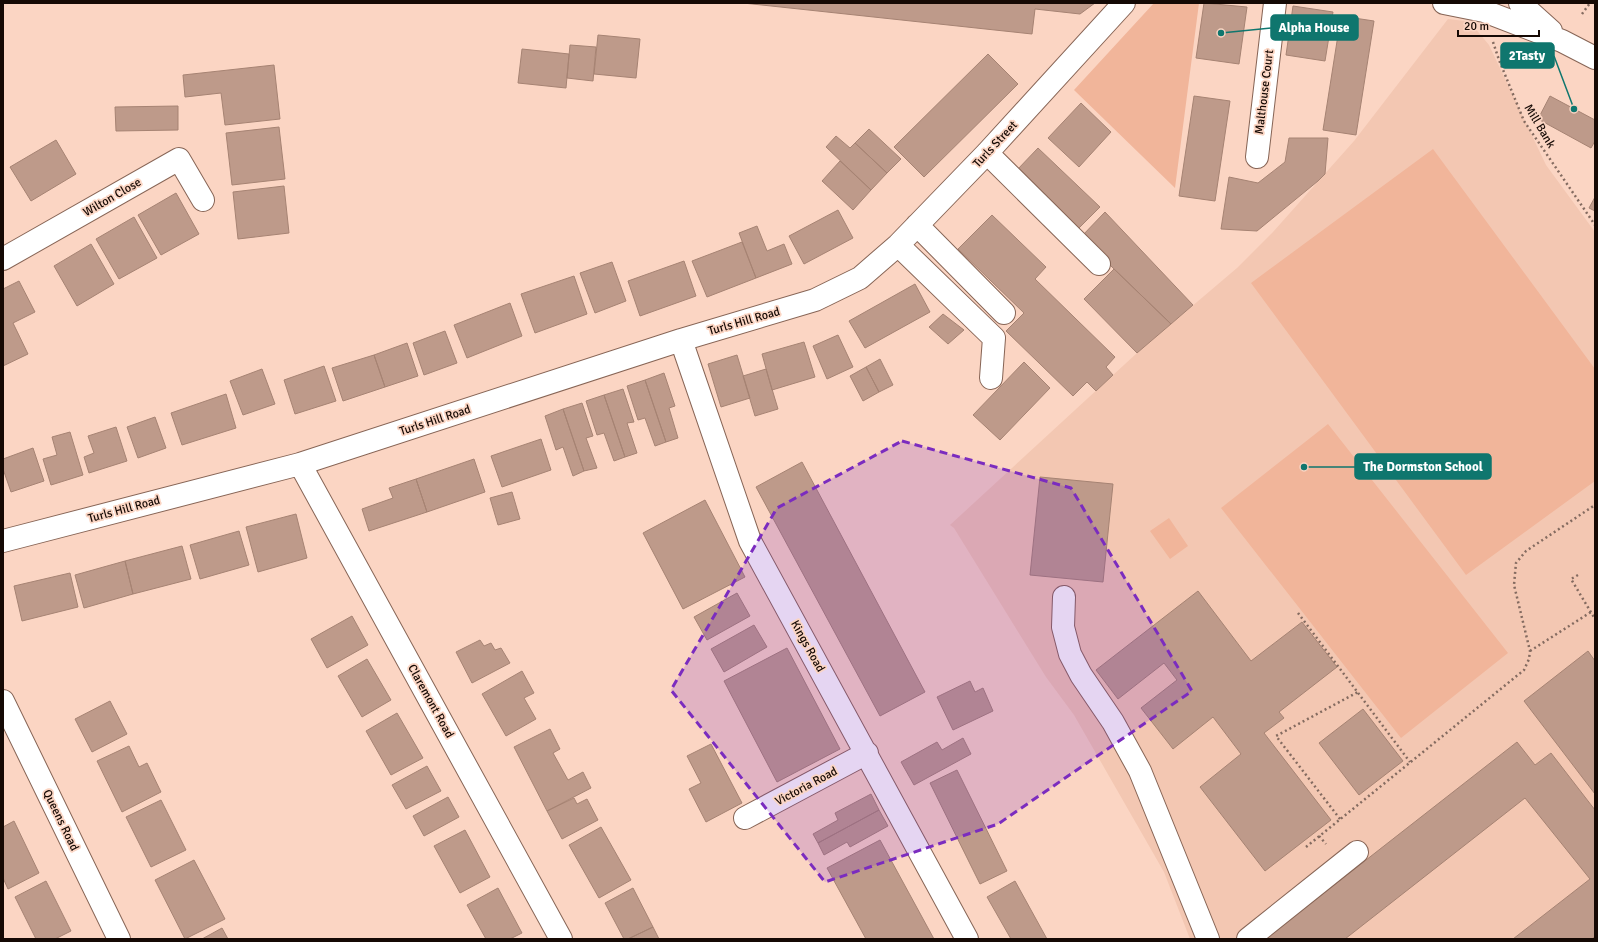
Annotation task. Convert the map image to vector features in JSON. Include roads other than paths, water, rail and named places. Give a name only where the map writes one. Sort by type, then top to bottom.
[{"type":"street","name":"Turls Street","points":[[860,278],[898,246],[987,153],[1124,3]]},
{"type":"street","name":"Malthouse Court","points":[[1257,157],[1275,3]]},
{"type":"street","points":[[1444,3],[1484,11],[1562,41],[1595,58]]},
{"type":"street","points":[[1520,3],[1562,41]]},
{"type":"street","points":[[987,153],[1100,264]]},
{"type":"street","name":"Wilton Close","points":[[3,259],[180,159],[203,200]]},
{"type":"street","points":[[917,225],[1004,313]]},
{"type":"street","points":[[898,246],[994,338],[991,378]]},
{"type":"street","name":"Turls Hill Road","points":[[3,541],[300,464],[681,340],[815,300],[860,278]]},
{"type":"street","name":"Kings Road","points":[[681,340],[750,541],[867,753],[967,939]]},
{"type":"street","name":"Claremont Road","points":[[300,464],[561,939]]},
{"type":"street","points":[[1064,597],[1063,627],[1070,654],[1081,675],[1113,722],[1140,771],[1208,939]]},
{"type":"street","name":"Queens Road","points":[[3,701],[119,939]]},
{"type":"street","name":"Victoria Road","points":[[745,818],[867,753]]},
{"type":"street","points":[[1248,939],[1357,852]]},
{"type":"place","name":"Alpha House","points":[[1221,33]]},
{"type":"place","name":"2Tasty","points":[[1574,109]]},
{"type":"place","name":"The Dormston School","points":[[1304,467]]}]
